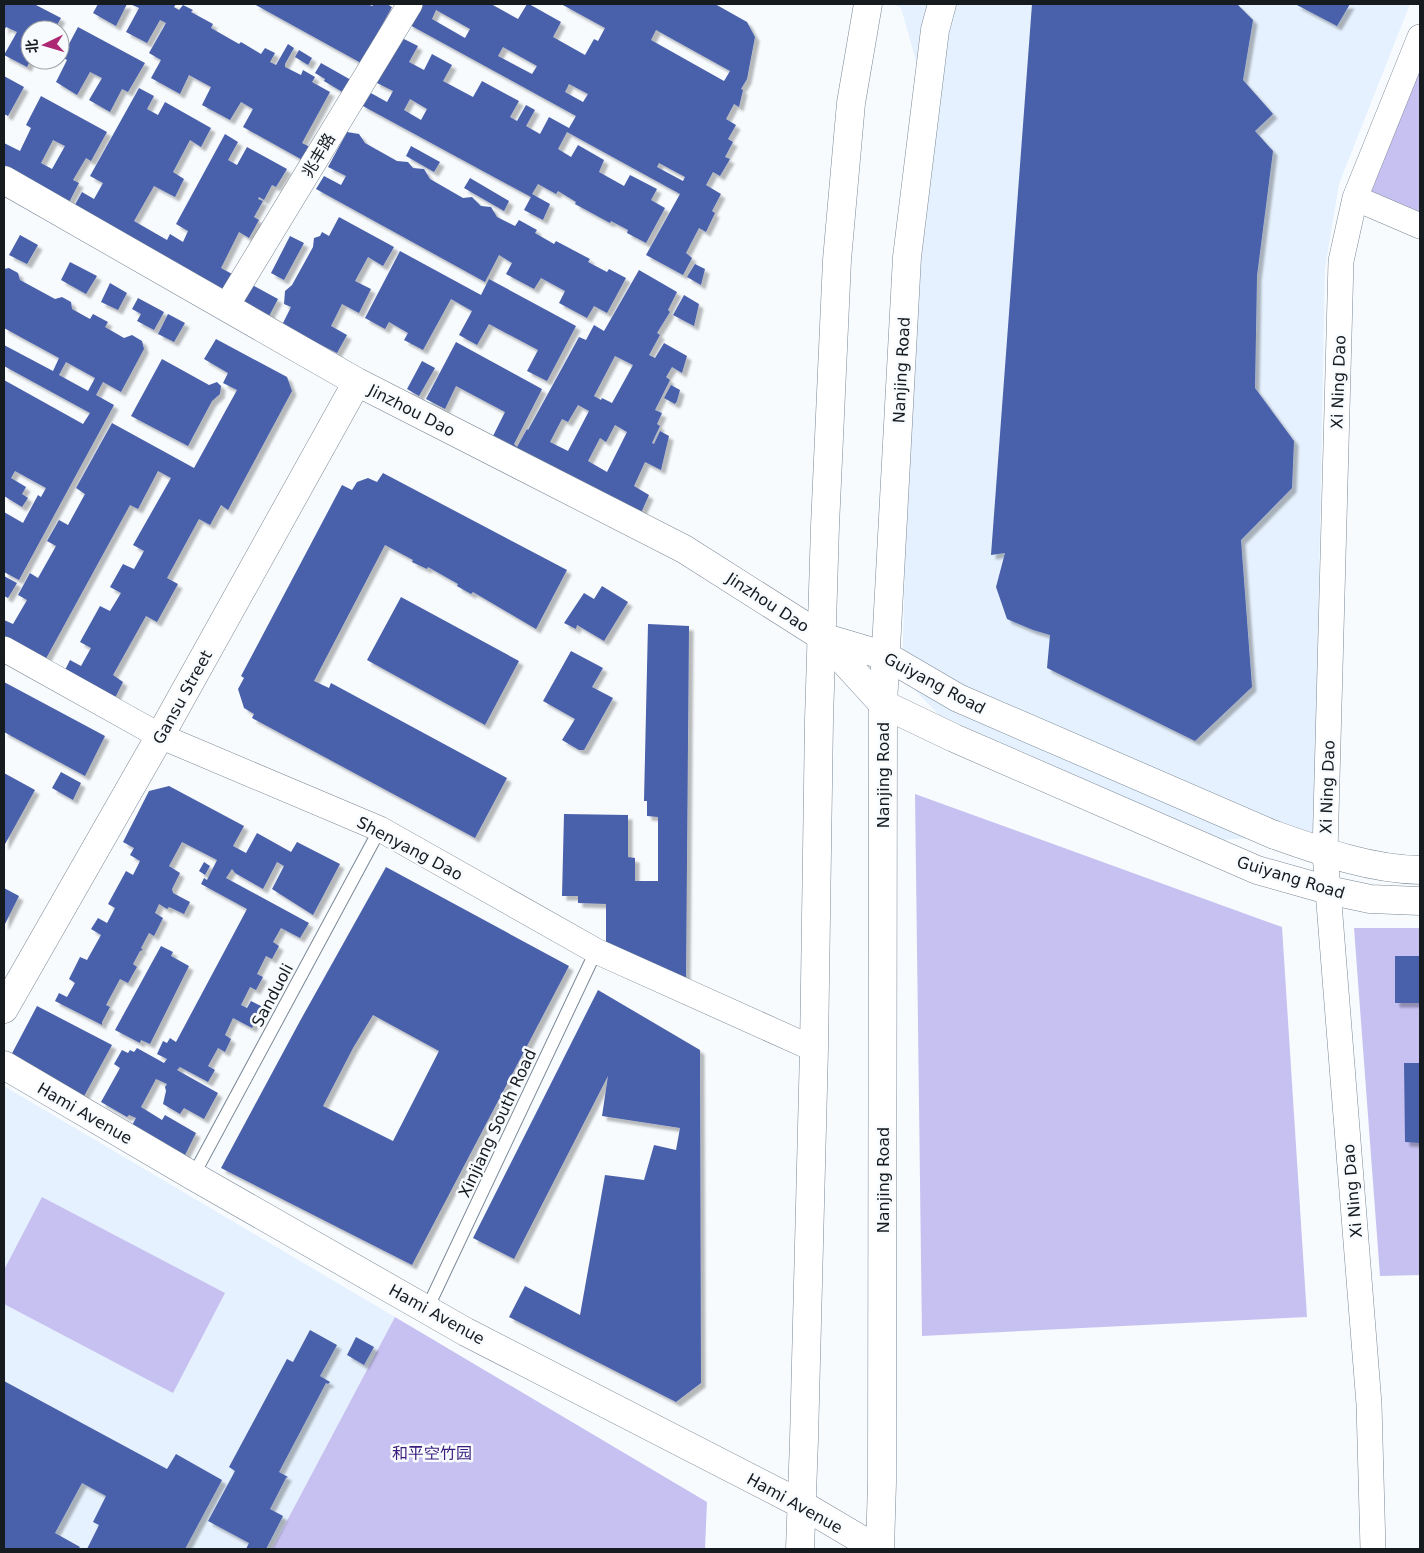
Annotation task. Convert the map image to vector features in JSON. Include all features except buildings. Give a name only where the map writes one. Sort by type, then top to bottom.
[{"type":"street","name":"兆丰路","points":[[226,307],[410,4]]},
{"type":"street","points":[[800,1549],[814,1049],[821,636],[837,260],[851,104],[868,4]]},
{"type":"street","name":"Nanjing Road","points":[[879,1549],[882,1472],[883,704],[907,257],[935,30],[942,4]]},
{"type":"street","name":"Xi Ning Dao","points":[[1373,1549],[1370,1404],[1326,852],[1341,261],[1355,198],[1420,37]]},
{"type":"street","name":"Jinzhou Dao","points":[[4,180],[357,382],[684,549],[821,636]]},
{"type":"street","points":[[1355,198],[1420,226]]},
{"type":"street","name":"Gansu Street","points":[[4,1009],[160,736],[357,382]]},
{"type":"street","name":"Guiyang Road","points":[[821,636],[886,656],[958,698],[1272,834],[1326,852],[1374,865],[1420,870]]},
{"type":"street","name":"Guiyang Road","points":[[821,636],[883,704],[954,738],[1257,870],[1328,890],[1370,899],[1420,901]]},
{"type":"street","name":"Shenyang Dao","points":[[4,649],[160,736],[380,829],[596,951],[814,1049]]},
{"type":"street","name":"Hami Avenue","points":[[4,1065],[193,1176],[466,1332],[802,1504],[879,1549]]},
{"type":"lane","name":"Sanduoli","points":[[193,1176],[380,829]]},
{"type":"lane","name":"Xinjiang South Road","points":[[427,1309],[596,951]]},
{"type":"shaded area","points":[[893,4],[1410,4],[1339,184],[1325,269],[1314,833],[1222,840],[939,715],[902,677],[911,331],[933,121],[901,8]]},
{"type":"shaded area","points":[[4,1086],[395,1317],[272,1549],[4,1549]]},
{"type":"green space","points":[[1420,65],[1420,216],[1367,193]]},
{"type":"green space","points":[[915,794],[1282,927],[1307,1317],[922,1336]]},
{"type":"green space","points":[[1354,928],[1420,928],[1420,1275],[1380,1276]]},
{"type":"green space","points":[[42,1197],[225,1293],[173,1393],[4,1304],[4,1270]]},
{"type":"green space","name":"和平空竹园","points":[[395,1317],[707,1502],[705,1549],[272,1549]]}]
